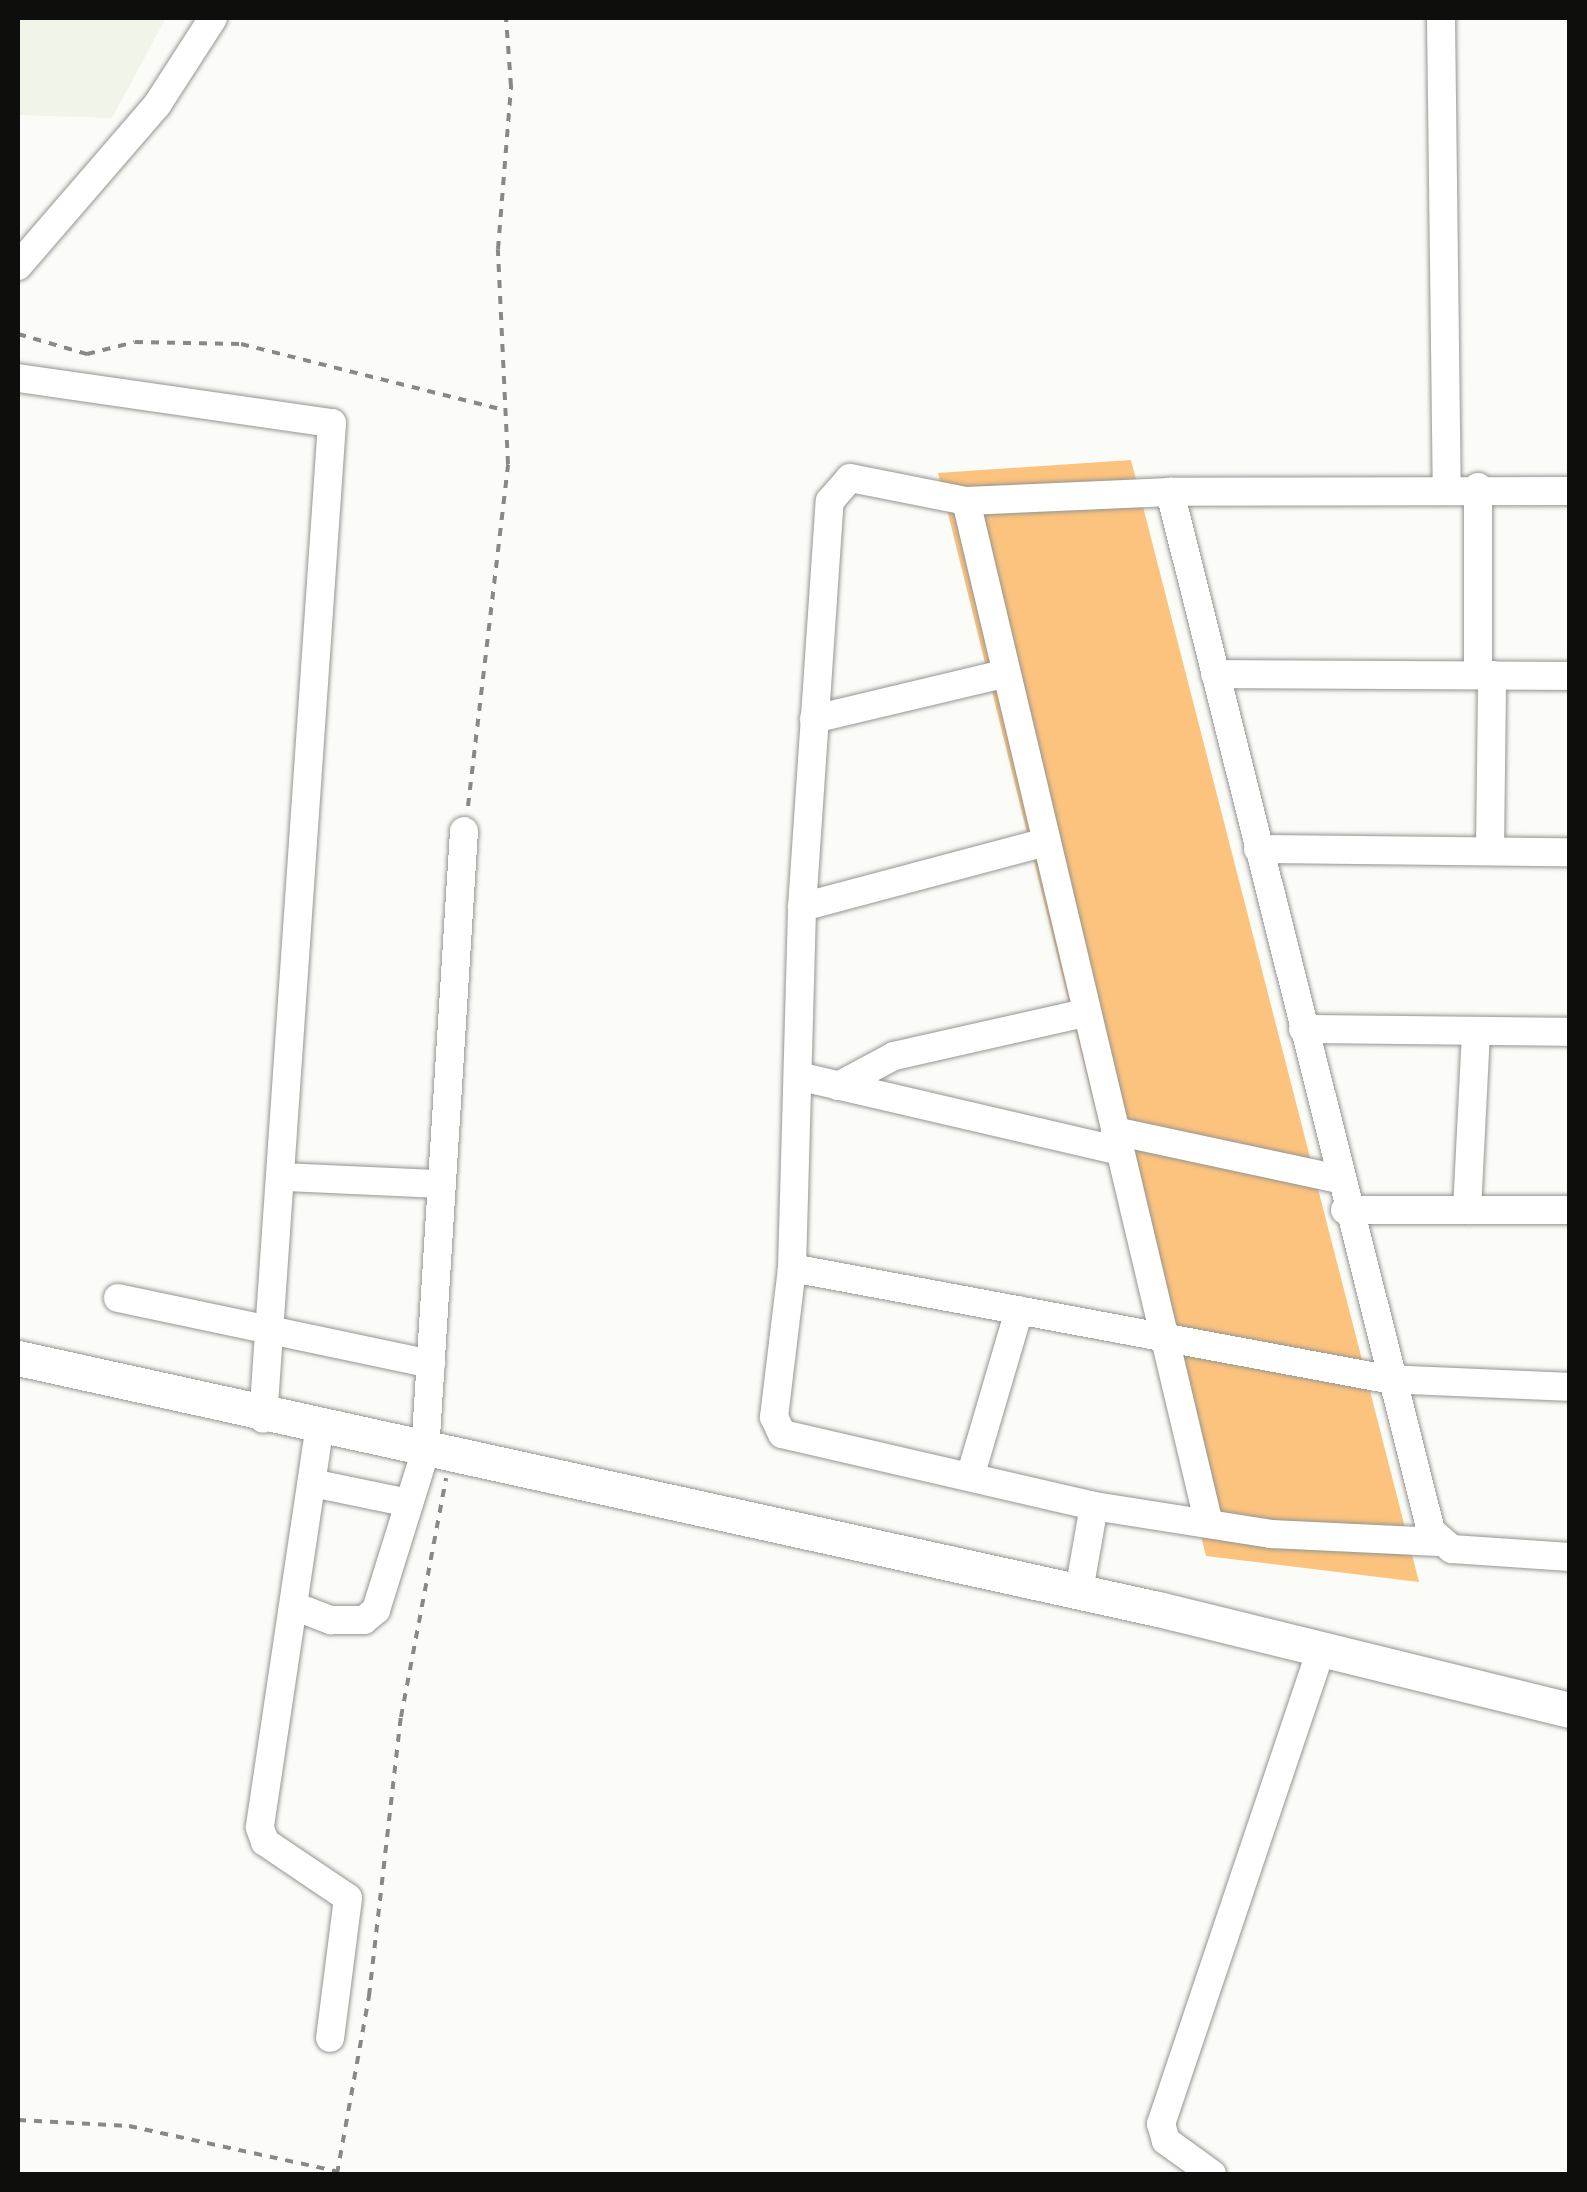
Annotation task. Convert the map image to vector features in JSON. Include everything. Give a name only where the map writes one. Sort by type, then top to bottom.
[{"type":"main road","points":[[18,1358],[263,1419],[1078,1591],[1570,1710]]},
{"type":"street","points":[[18,266],[166,93],[213,18]]},
{"type":"street","points":[[1441,18],[1447,486]]},
{"type":"street","points":[[18,378],[332,423],[284,1177],[263,1419]]},
{"type":"street","points":[[1570,491],[1447,486],[966,501],[850,478],[834,492],[802,907],[802,1078],[792,1268],[776,1427],[1094,1506],[1209,1524],[1439,1542],[1570,1557]]},
{"type":"street","points":[[1478,487],[1490,851]]},
{"type":"street","points":[[1170,492],[1387,1379],[1439,1542]]},
{"type":"street","points":[[966,501],[1003,674],[1085,1013],[1172,1344],[1209,1524]]},
{"type":"street","points":[[814,719],[1003,674]]},
{"type":"street","points":[[1215,674],[1570,676]]},
{"type":"street","points":[[294,1606],[331,1620],[364,1620],[376,1610],[409,1504],[438,1454],[431,1364],[438,1184],[464,831]]},
{"type":"street","points":[[802,907],[1046,842]]},
{"type":"street","points":[[1258,849],[1570,852]]},
{"type":"street","points":[[838,1086],[894,1056],[1085,1013]]},
{"type":"street","points":[[1302,1029],[1570,1032]]},
{"type":"street","points":[[1467,1210],[1476,1031]]},
{"type":"street","points":[[802,1078],[1118,1141],[1338,1179]]},
{"type":"street","points":[[284,1177],[438,1184]]},
{"type":"street","points":[[1345,1210],[1570,1210]]},
{"type":"street","points":[[792,1268],[1019,1310],[1172,1344],[1387,1379],[1570,1388]]},
{"type":"street","points":[[118,1298],[431,1364]]},
{"type":"street","points":[[970,1477],[1019,1310]]},
{"type":"street","points":[[319,1431],[260,1828],[265,1842],[348,1898],[330,2038]]},
{"type":"street","points":[[312,1483],[409,1504]]},
{"type":"street","points":[[1078,1591],[1094,1506]]},
{"type":"street","points":[[1212,2174],[1166,2141],[1161,2124],[1321,1650]]},
{"type":"path","points":[[464,831],[507,484],[502,409],[506,18]]},
{"type":"path","points":[[18,334],[87,354],[134,342],[241,344],[502,409]]},
{"type":"path","points":[[18,2120],[130,2126],[337,2173],[369,1996],[401,1718],[438,1454]]},
{"type":"shaded area","points":[[18,18],[166,18],[112,118],[18,115]]},
{"type":"shaded area","points":[[1131,460],[1419,1582],[1206,1556],[938,473]]}]
